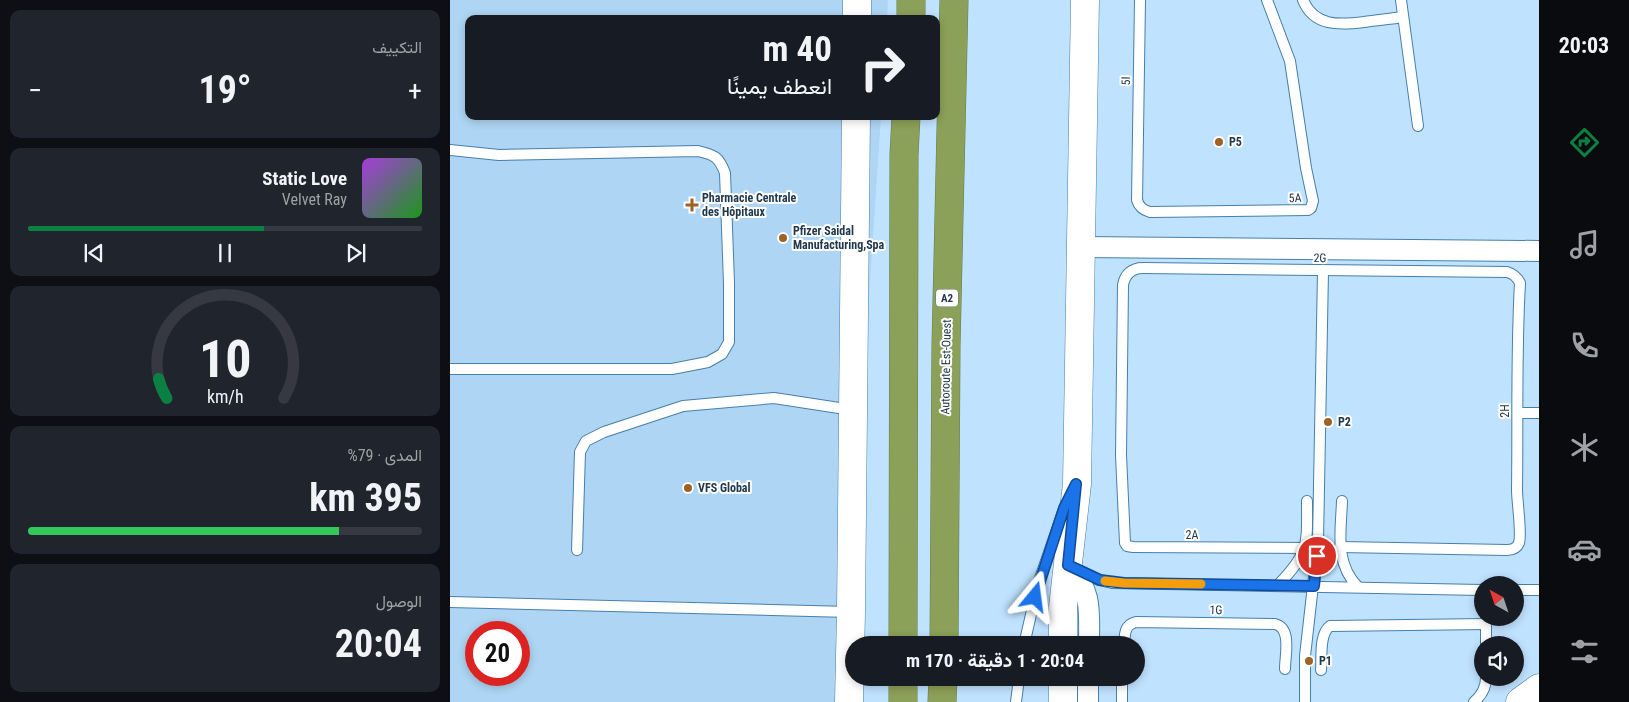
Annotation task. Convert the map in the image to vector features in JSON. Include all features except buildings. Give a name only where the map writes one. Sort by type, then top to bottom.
[{"type":"highway","points":[[911,15],[912,0]]},
{"type":"highway","name":"Autoroute Est-Ouest","points":[[944,636],[946,346],[954,0]]},
{"type":"highway","points":[[903,636],[904,155],[906,120]]},
{"type":"highway","points":[[903,686],[903,702]]},
{"type":"highway","points":[[942,686],[942,702]]},
{"type":"main road","points":[[856,15],[857,0]]},
{"type":"main road","points":[[1063,636],[1063,607],[1076,484],[1085,0]]},
{"type":"main road","points":[[849,702],[856,120]]},
{"type":"main road","points":[[1063,686],[1063,702]]},
{"type":"main road","points":[[1520,702],[1539,688]]},
{"type":"street","points":[[1080,247],[1539,251]]},
{"type":"street","points":[[1068,565],[1078,575],[1089,601],[1088,636]]},
{"type":"street","points":[[1511,702],[1539,679]]},
{"type":"street","points":[[1088,686],[1088,702]]},
{"type":"lane","name":"5I","points":[[1138,162],[1140,0]]},
{"type":"lane","name":"5A","points":[[1138,162],[1137,200],[1138,204],[1146,210],[1304,211],[1311,208],[1313,201],[1306,168],[1290,61],[1267,0]]},
{"type":"lane","points":[[1303,0],[1310,12],[1317,18],[1333,24],[1403,17]]},
{"type":"lane","points":[[1401,0],[1418,126]]},
{"type":"lane","points":[[450,150],[500,155],[698,151],[711,154],[721,161],[725,173],[730,303],[730,342],[722,354],[708,362],[672,369],[450,369]]},
{"type":"lane","name":"2G","points":[[1122,499],[1122,320],[1124,279],[1127,274],[1137,268],[1511,273],[1520,283],[1518,319]]},
{"type":"lane","points":[[1305,702],[1304,656],[1314,586],[1318,540],[1323,271]]},
{"type":"lane","name":"2H","points":[[1340,547],[1511,550],[1518,546],[1518,319]]},
{"type":"lane","points":[[577,550],[580,452],[586,441],[604,432],[683,406],[774,398],[853,410]]},
{"type":"lane","points":[[1518,413],[1539,413]]},
{"type":"lane","points":[[1026,636],[1046,558],[1064,508],[1076,484]]},
{"type":"lane","name":"2A","points":[[1122,499],[1123,540],[1130,547],[1305,548]]},
{"type":"lane","points":[[1278,585],[1296,567],[1305,548],[1307,539],[1307,501]]},
{"type":"lane","points":[[1342,501],[1340,547],[1344,569],[1358,587]]},
{"type":"lane","points":[[1068,565],[1088,576],[1112,583],[1474,590]]},
{"type":"lane","points":[[1524,590],[1539,590]]},
{"type":"lane","points":[[450,602],[851,612]]},
{"type":"lane","points":[[1321,670],[1324,636],[1327,628],[1330,626],[1474,621]]},
{"type":"lane","name":"1G","points":[[1125,636],[1125,630],[1128,626],[1136,622],[1275,624],[1282,626],[1285,632],[1285,668]]},
{"type":"lane","points":[[1016,702],[1017,686]]},
{"type":"lane","points":[[1122,686],[1122,702]]},
{"type":"lane","points":[[1474,702],[1482,694],[1485,686]]},
{"type":"shaded area","points":[[450,0],[888,0],[887,15],[465,15],[465,120],[881,120],[842,702],[450,702]]},
{"type":"slow traffic","points":[[1105,581],[1112,583],[1201,584]]},
{"type":"place","name":"P5","points":[[1219,142]]},
{"type":"place","name":"Pharmacie Centrale des Hôpitaux","points":[[692,205]]},
{"type":"place","name":"Pfizer Saidal Manufacturing,Spa","points":[[783,238]]},
{"type":"place","name":"P2","points":[[1328,422]]},
{"type":"place","name":"VFS Global","points":[[688,488]]},
{"type":"place","name":"P1","points":[[1309,661]]},
{"type":"route","points":[[1035,597],[1046,558],[1064,508],[1076,484],[1068,565],[1100,580],[1112,583],[1314,586],[1317,556]]}]
